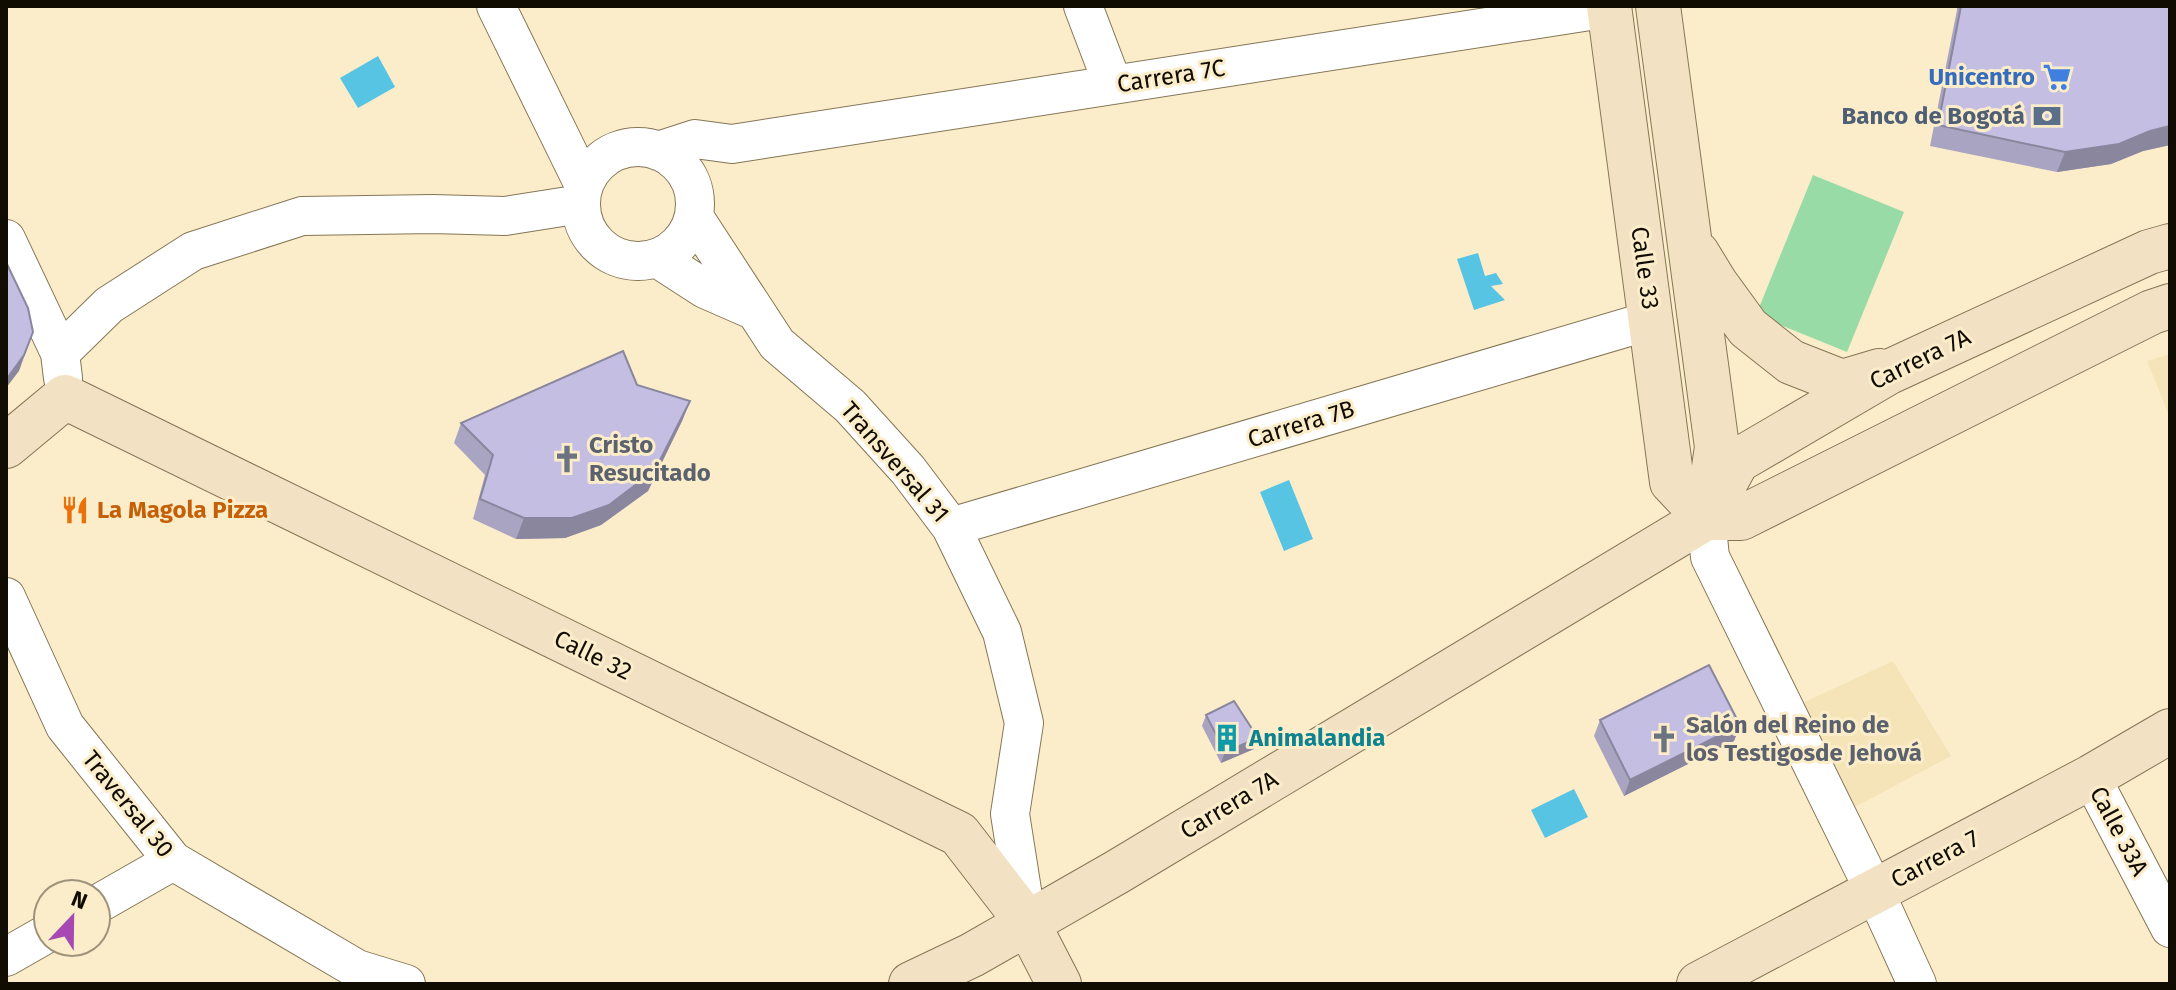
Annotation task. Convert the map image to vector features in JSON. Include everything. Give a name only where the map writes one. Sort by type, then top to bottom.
[{"type":"street","points":[[496,6],[564,148],[582,194],[584,223],[594,241],[609,253]]},
{"type":"street","points":[[1083,6],[1113,85]]},
{"type":"street","name":"Calle 33","points":[[1658,6],[1717,447],[1706,518],[1710,557],[1917,984]]},
{"type":"street","name":"Carrera 7C","points":[[640,150],[695,139],[732,144],[1609,7]]},
{"type":"street","name":"Calle 33","points":[[1609,7],[1672,482],[1706,518]]},
{"type":"street","points":[[550,115],[672,159],[683,170],[692,200]]},
{"type":"street","points":[[505,216],[625,259],[641,261],[657,258],[673,249],[686,235],[692,200],[732,144]]},
{"type":"street","points":[[582,194],[594,166],[607,156],[640,150]]},
{"type":"street","points":[[60,353],[109,305],[193,251],[302,216],[505,216],[582,194]]},
{"type":"street","name":"Transversal 31","points":[[692,200],[753,310],[777,344],[850,406],[908,470],[951,527],[1002,632],[1024,723],[1010,814],[1027,922]]},
{"type":"street","points":[[1689,238],[1716,284],[1748,328],[1791,362],[1842,382],[1908,363]]},
{"type":"street","points":[[6,239],[60,353],[65,397],[6,446]]},
{"type":"street","name":"Carrera 7A","points":[[911,984],[972,955],[1117,872],[1706,518],[1737,461],[1908,363],[2149,252],[2170,246]]},
{"type":"street","points":[[657,258],[705,289],[753,310]]},
{"type":"street","name":"Carrera 7A","points":[[1706,518],[1741,518],[2152,312],[2170,306]]},
{"type":"street","name":"Carrera 7B","points":[[951,527],[1652,320]]},
{"type":"street","name":"Calle 32","points":[[65,397],[959,834],[1027,922],[1059,984]]},
{"type":"street","name":"Traversal 30","points":[[6,597],[65,726],[173,861],[357,969],[406,984]]},
{"type":"street","name":"Carrera 7","points":[[1699,984],[2091,777],[2170,731]]},
{"type":"street","name":"Calle 33A","points":[[2091,777],[2170,928]]},
{"type":"street","points":[[112,896],[173,861]]},
{"type":"street","points":[[6,957],[32,942]]},
{"type":"shaded area","points":[[2170,354],[2170,418],[2147,361]]},
{"type":"shaded area","points":[[1893,661],[1951,756],[1855,807],[1798,705]]},
{"type":"green space","points":[[1813,175],[1904,212],[1847,352],[1756,315]]},
{"type":"water","points":[[378,56],[395,87],[358,108],[340,78]]},
{"type":"water","points":[[1478,253],[1485,276],[1496,273],[1503,284],[1491,286],[1505,300],[1474,310],[1457,259]]},
{"type":"water","points":[[1289,480],[1313,539],[1284,551],[1260,492]]},
{"type":"water","points":[[1574,789],[1588,817],[1545,838],[1531,810]]},
{"type":"building","name":"Unicentro","points":[[1961,6],[2170,6],[2170,126],[2119,144],[2065,152],[1938,125]]},
{"type":"building","points":[[6,262],[28,308],[33,332],[24,355],[6,380]]},
{"type":"building","name":"Cristo Resucitado","points":[[623,351],[637,385],[690,401],[655,470],[609,505],[572,518],[524,518],[480,499],[493,455],[461,423]]},
{"type":"building","name":"Salón del Reino de los Testigosde Jehová","points":[[1709,665],[1740,725],[1630,780],[1600,720]]},
{"type":"building","points":[[1234,701],[1258,738],[1225,752],[1206,715]]},
{"type":"place","name":"Unicentro","points":[[2057,77]]},
{"type":"place","name":"Banco de Bogotá","points":[[2047,116]]},
{"type":"place","name":"Cristo Resucitado","points":[[567,459]]},
{"type":"place","name":"La Magola Pizza","points":[[75,510]]},
{"type":"place","name":"Animalandia","points":[[1227,738]]},
{"type":"place","name":"Salón del Reino de los Testigosde Jehová","points":[[1664,739]]}]
